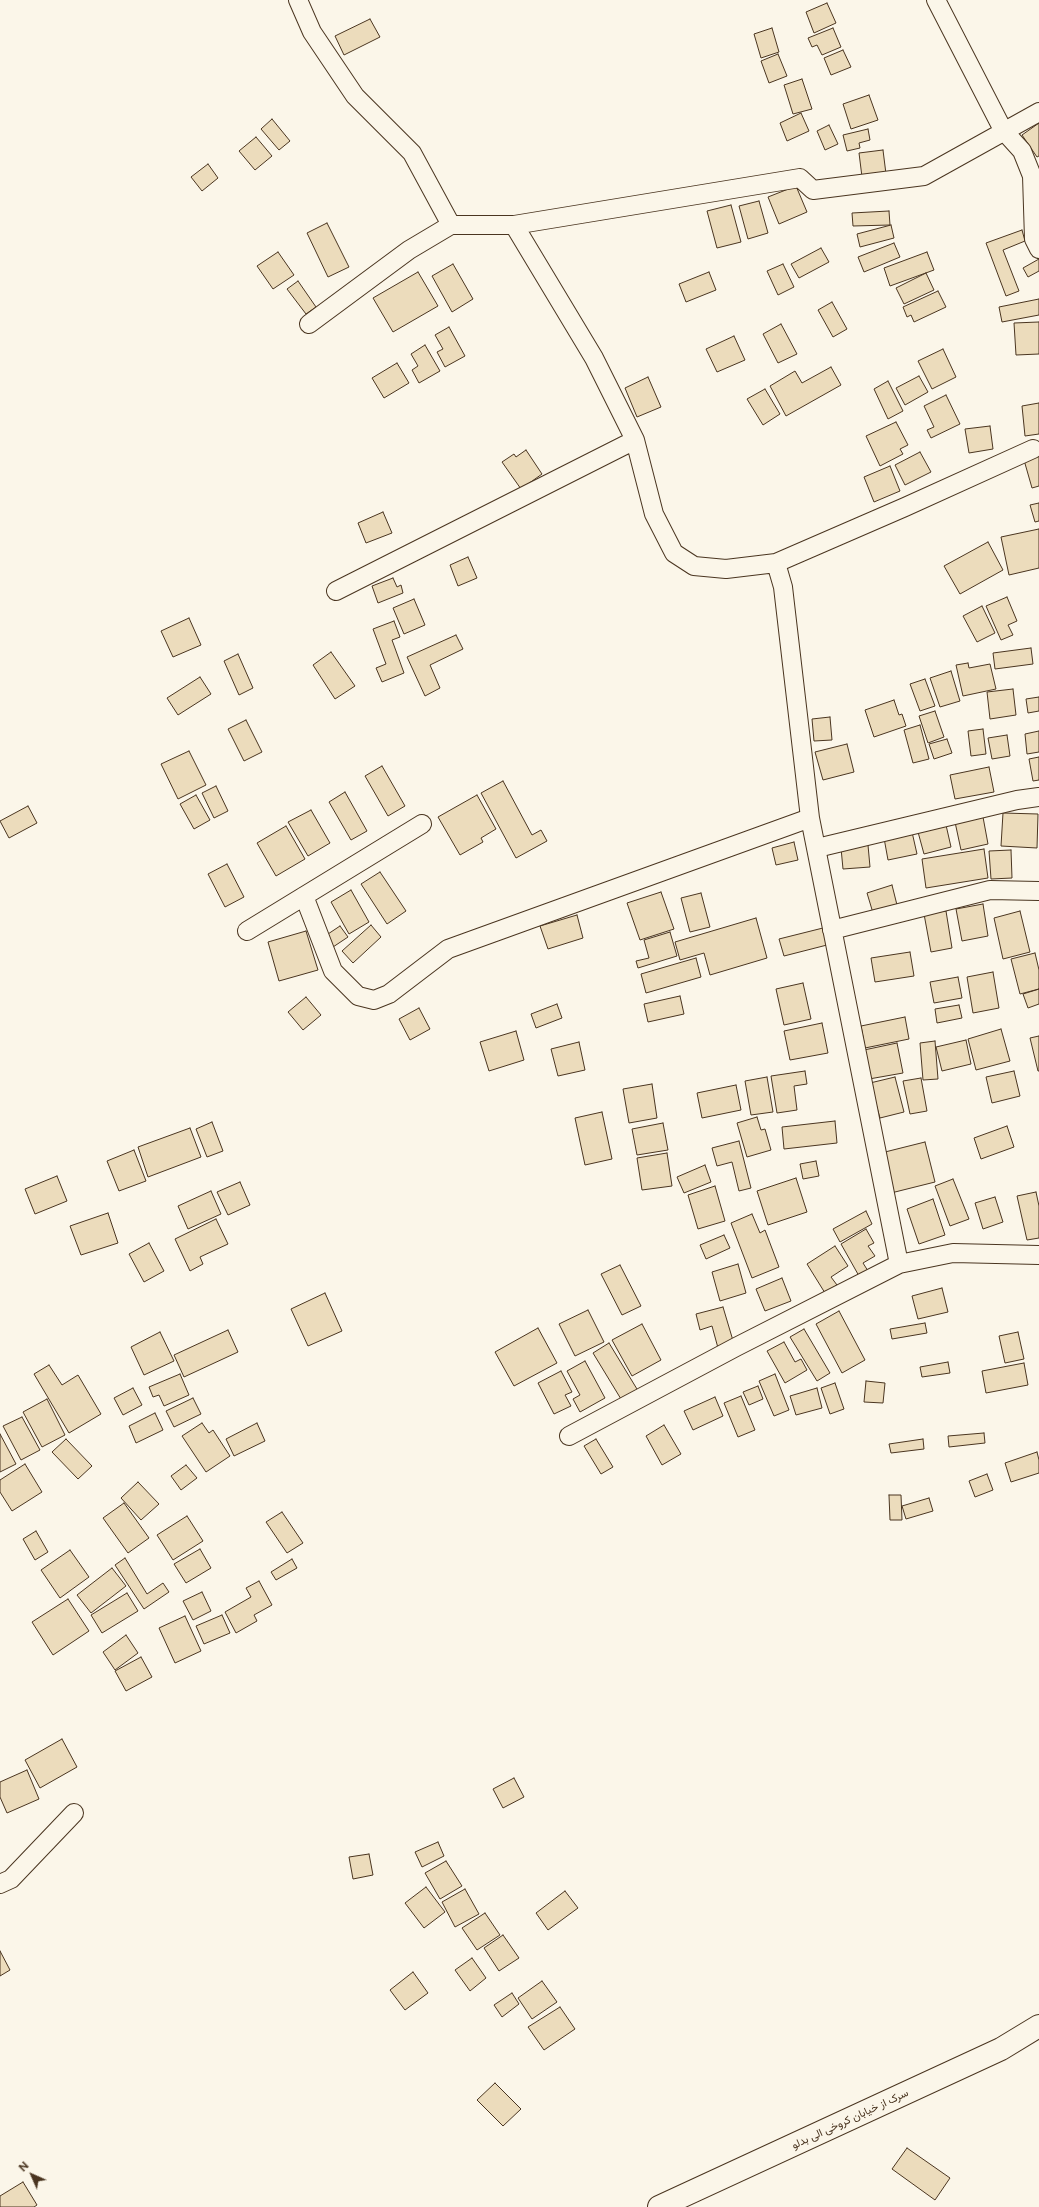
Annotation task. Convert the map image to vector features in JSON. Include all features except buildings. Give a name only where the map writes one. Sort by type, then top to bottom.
[{"type":"main road","name":"سرک از خیابان کروخی الی بدلو","points":[[658,2207],[1001,2049],[1039,2026]]},
{"type":"street","points":[[298,0],[312,32],[355,96],[412,153],[451,225]]},
{"type":"street","points":[[936,0],[1003,130],[1022,151],[1032,176],[1034,239],[1039,249]]},
{"type":"street","points":[[309,324],[409,250],[451,225],[514,225],[800,178],[813,190],[924,176],[1003,130],[1039,112]]},
{"type":"street","points":[[514,225],[594,358],[635,440],[654,514],[674,553],[694,566],[726,569],[776,563],[1033,449]]},
{"type":"street","points":[[336,590],[635,440]]},
{"type":"street","points":[[776,563],[783,587],[810,818],[899,1264]]},
{"type":"street","points":[[817,848],[1017,800],[1039,797]]},
{"type":"street","points":[[304,896],[333,971],[358,996],[374,1000],[389,994],[448,949],[810,818]]},
{"type":"street","points":[[247,930],[422,824]]},
{"type":"street","points":[[832,930],[990,890],[1039,891]]},
{"type":"street","points":[[569,1436],[736,1347],[899,1264],[953,1253],[1039,1255]]},
{"type":"street","points":[[0,1884],[11,1879],[74,1813]]}]
